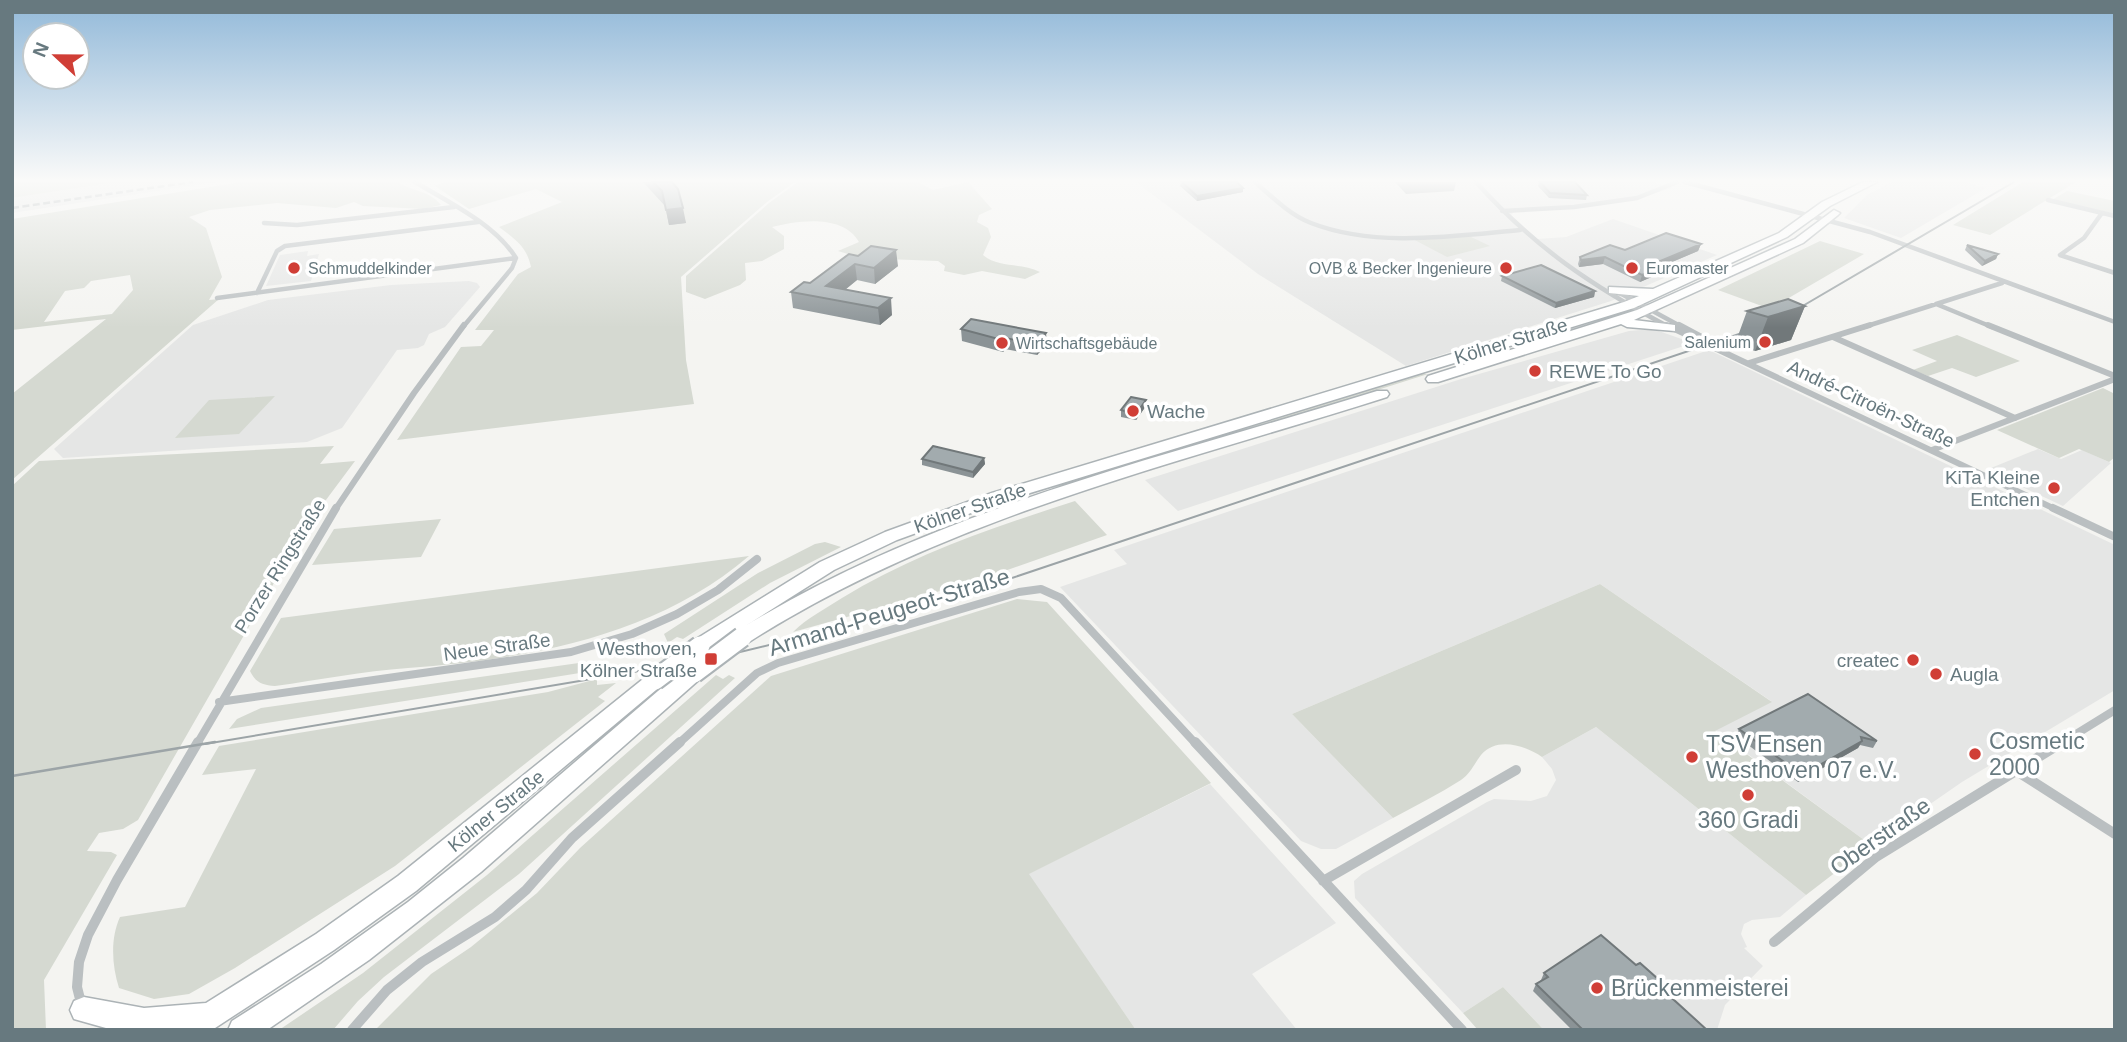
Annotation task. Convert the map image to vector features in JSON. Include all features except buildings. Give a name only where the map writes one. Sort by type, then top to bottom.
[{"type":"main road","name":"Kölner Straße","points":[[187,1030],[371,910],[700,646],[759,606],[827,566],[904,531],[1010,494],[1613,323],[1660,293],[1790,231]]},
{"type":"main road","name":"Kölner Straße","points":[[242,1030],[400,921],[471,865],[694,673],[742,637],[844,577],[943,533],[1641,307],[1781,250],[1812,231]]},
{"type":"main road","points":[[1614,290],[1660,293]]},
{"type":"main road","points":[[1613,323],[1670,328]]},
{"type":"main road","points":[[86,1015],[143,1022],[211,1015]]},
{"type":"street","points":[[257,293],[277,251],[285,246],[409,231]]},
{"type":"street","points":[[217,298],[516,258],[511,248],[489,231]]},
{"type":"street","points":[[1340,231],[1381,236],[1505,231]]},
{"type":"street","points":[[1521,231],[1566,266],[1641,307]]},
{"type":"street","points":[[1866,231],[2115,323]]},
{"type":"street","points":[[2089,231],[2060,256],[2115,273]]},
{"type":"street","name":"Porzer Ringstraße","points":[[86,1015],[78,999],[77,976],[94,920],[143,840],[290,580],[456,335],[512,268],[516,258]]},
{"type":"street","points":[[1590,281],[1614,290],[1641,307]]},
{"type":"street","points":[[1749,363],[2002,283]]},
{"type":"street","points":[[1935,304],[2115,377]]},
{"type":"street","name":"André-Citroën-Straße","points":[[1641,307],[1670,328],[2115,537]]},
{"type":"street","name":"André-Citroën-Straße","points":[[1641,307],[1717,343],[1728,353]]},
{"type":"street","points":[[1833,337],[2015,418]]},
{"type":"street","points":[[1932,450],[2115,377]]},
{"type":"street","name":"Neue Straße","points":[[219,702],[571,652],[632,634],[677,614],[718,590],[757,559]]},
{"type":"street","name":"Armand-Peugeot-Straße","points":[[352,1030],[387,990],[422,962],[505,908],[526,890],[572,838],[757,673],[778,663],[1019,592],[1041,589],[1061,598],[1462,1030]]},
{"type":"street","name":"Oberstraße","points":[[1774,942],[1877,857],[2115,710]]},
{"type":"street","points":[[1323,881],[1516,770]]},
{"type":"street","points":[[2015,770],[2115,834]]},
{"type":"shaded area","points":[[12,231],[207,231],[222,277],[209,300],[219,299],[12,480],[12,394],[106,319],[12,330]],"holes":[[[130,275],[133,290],[112,314],[44,322],[65,291],[84,288],[91,281]]]},
{"type":"shaded area","points":[[503,231],[734,231],[681,277],[686,360],[694,404],[397,440],[461,347],[481,346],[494,330],[475,330],[518,274],[531,267],[523,249]]},
{"type":"shaded area","points":[[738,231],[777,231],[784,236],[784,249],[762,261],[745,263],[746,280],[740,285],[705,299],[686,292],[686,276]]},
{"type":"shaded area","points":[[848,231],[989,231],[991,237],[983,255],[996,262],[1040,272],[1025,279],[982,271],[964,275],[944,271],[945,266],[938,261],[861,258],[838,251],[859,242]]},
{"type":"shaded area","points":[[1200,231],[1528,231],[1537,239],[1566,237],[1583,231],[1647,231],[1717,255],[1611,301],[1406,366],[1258,274]]},
{"type":"shaded area","points":[[1880,231],[1914,231],[1901,238]]},
{"type":"shaded area","points":[[1974,231],[1997,231],[1990,235]]},
{"type":"shaded area","points":[[1469,236],[1490,246],[1447,257],[1409,237]]},
{"type":"shaded area","points":[[1820,241],[1864,254],[1770,309],[1718,290]]},
{"type":"shaded area","name":"Schmuddelkinder","points":[[308,251],[307,256],[319,254],[311,281],[266,286],[280,255]]},
{"type":"shaded area","points":[[469,281],[480,287],[445,327],[429,334],[424,345],[397,350],[342,428],[307,442],[63,458],[54,449],[193,325],[268,300],[391,285]]},
{"type":"shaded area","points":[[1653,329],[1693,343],[1178,511],[1145,480],[1458,380],[1629,331]]},
{"type":"shaded area","points":[[1957,335],[2020,361],[1976,377],[1952,368],[1928,376],[1913,370],[1937,361],[1912,350]]},
{"type":"shaded area","points":[[1709,350],[2115,545],[2115,690],[1962,782],[1871,845],[1715,730],[1771,701],[1600,584],[1292,714],[1393,818],[1336,849],[1321,849],[1301,841],[1060,587],[1127,564],[1114,550]]},
{"type":"shaded area","points":[[1428,374],[1213,442],[1208,438]]},
{"type":"shaded area","points":[[2103,388],[2115,394],[2115,457],[2109,462],[2079,449],[2059,458],[1997,430]]},
{"type":"shaded area","points":[[275,396],[239,434],[175,438],[209,400]]},
{"type":"shaded area","points":[[334,446],[320,464],[355,461],[320,508],[325,508],[278,576],[138,820],[123,829],[99,833],[87,851],[111,852],[117,855],[44,980],[46,1030],[12,1030],[12,486],[39,461]]},
{"type":"shaded area","name":"KiTa Kleine Entchen","points":[[2038,449],[2061,459],[2082,450],[2111,463],[2063,506],[1986,470]]},
{"type":"shaded area","points":[[1075,501],[1107,535],[976,581],[793,632],[842,598],[897,568],[985,532]]},
{"type":"shaded area","points":[[441,519],[421,557],[312,565],[334,529]]},
{"type":"shaded area","points":[[825,542],[841,547],[770,583],[683,639],[677,637],[668,643],[664,634],[758,573],[815,544]]},
{"type":"shaded area","points":[[749,556],[712,584],[673,606],[631,625],[543,650],[275,686],[260,683],[250,671],[281,618]]},
{"type":"shaded area","points":[[1600,584],[1772,702],[1715,731],[1871,845],[1806,895],[1596,727],[1542,757],[1528,749],[1512,745],[1503,744],[1488,749],[1461,780],[1393,818],[1292,714]]},
{"type":"shaded area","points":[[1017,599],[1047,602],[1211,783],[1029,874],[1136,1030],[375,1030],[431,974],[471,947],[537,893],[580,848],[771,676]]},
{"type":"shaded area","points":[[593,661],[599,667],[586,672],[229,729],[237,719],[261,708]]},
{"type":"shaded area","points":[[716,675],[723,679],[729,675],[735,678],[519,874],[384,977],[333,1030],[279,1030],[363,973],[487,875]]},
{"type":"shaded area","points":[[597,679],[597,685],[616,683],[598,697],[605,701],[395,866],[235,968],[189,994],[154,999],[119,988],[113,952],[120,917],[185,907],[256,769],[202,775],[219,746],[548,692]]},
{"type":"shaded area","points":[[1596,727],[1806,895],[1780,917],[1752,920],[1744,924],[1741,934],[1747,947],[1744,948],[1763,966],[1725,1005],[1717,1030],[1544,1030],[1503,987],[1463,1013],[1355,898],[1354,881],[1362,874],[1487,802],[1494,799],[1531,801],[1547,796],[1556,780],[1552,769],[1542,757]]},
{"type":"shaded area","points":[[1210,784],[1336,923],[1252,974],[1297,1030],[1136,1030],[1028,874]]},
{"type":"shaded area","points":[[1503,987],[1544,1030],[1478,1030],[1463,1013]]},
{"type":"tram line","points":[[1789,314],[1931,231]]},
{"type":"tram line","points":[[205,744],[711,659],[860,623],[1009,579],[1757,328]]},
{"type":"tram line","points":[[12,776],[215,742]]},
{"type":"place","name":"Schmuddelkinder","points":[[294,268]]},
{"type":"place","name":"OVB & Becker Ingenieure","points":[[1506,268]]},
{"type":"place","name":"Euromaster","points":[[1632,268]]},
{"type":"place","name":"Salenium","points":[[1765,342]]},
{"type":"place","name":"Wirtschaftsgebäude","points":[[1002,343]]},
{"type":"place","name":"REWE To Go","points":[[1535,371]]},
{"type":"place","name":"Wache","points":[[1133,411]]},
{"type":"place","name":"KiTa Kleine Entchen","points":[[2054,488]]},
{"type":"place","name":"Westhoven, Kölner Straße","points":[[711,659]]},
{"type":"place","name":"createc","points":[[1913,660]]},
{"type":"place","name":"Augla","points":[[1936,674]]},
{"type":"place","name":"Cosmetic 2000","points":[[1975,754]]},
{"type":"place","name":"TSV Ensen Westhoven 07 e.V.","points":[[1692,757]]},
{"type":"place","name":"360 Gradi","points":[[1748,795]]},
{"type":"place","name":"Brückenmeisterei","points":[[1597,988]]}]
